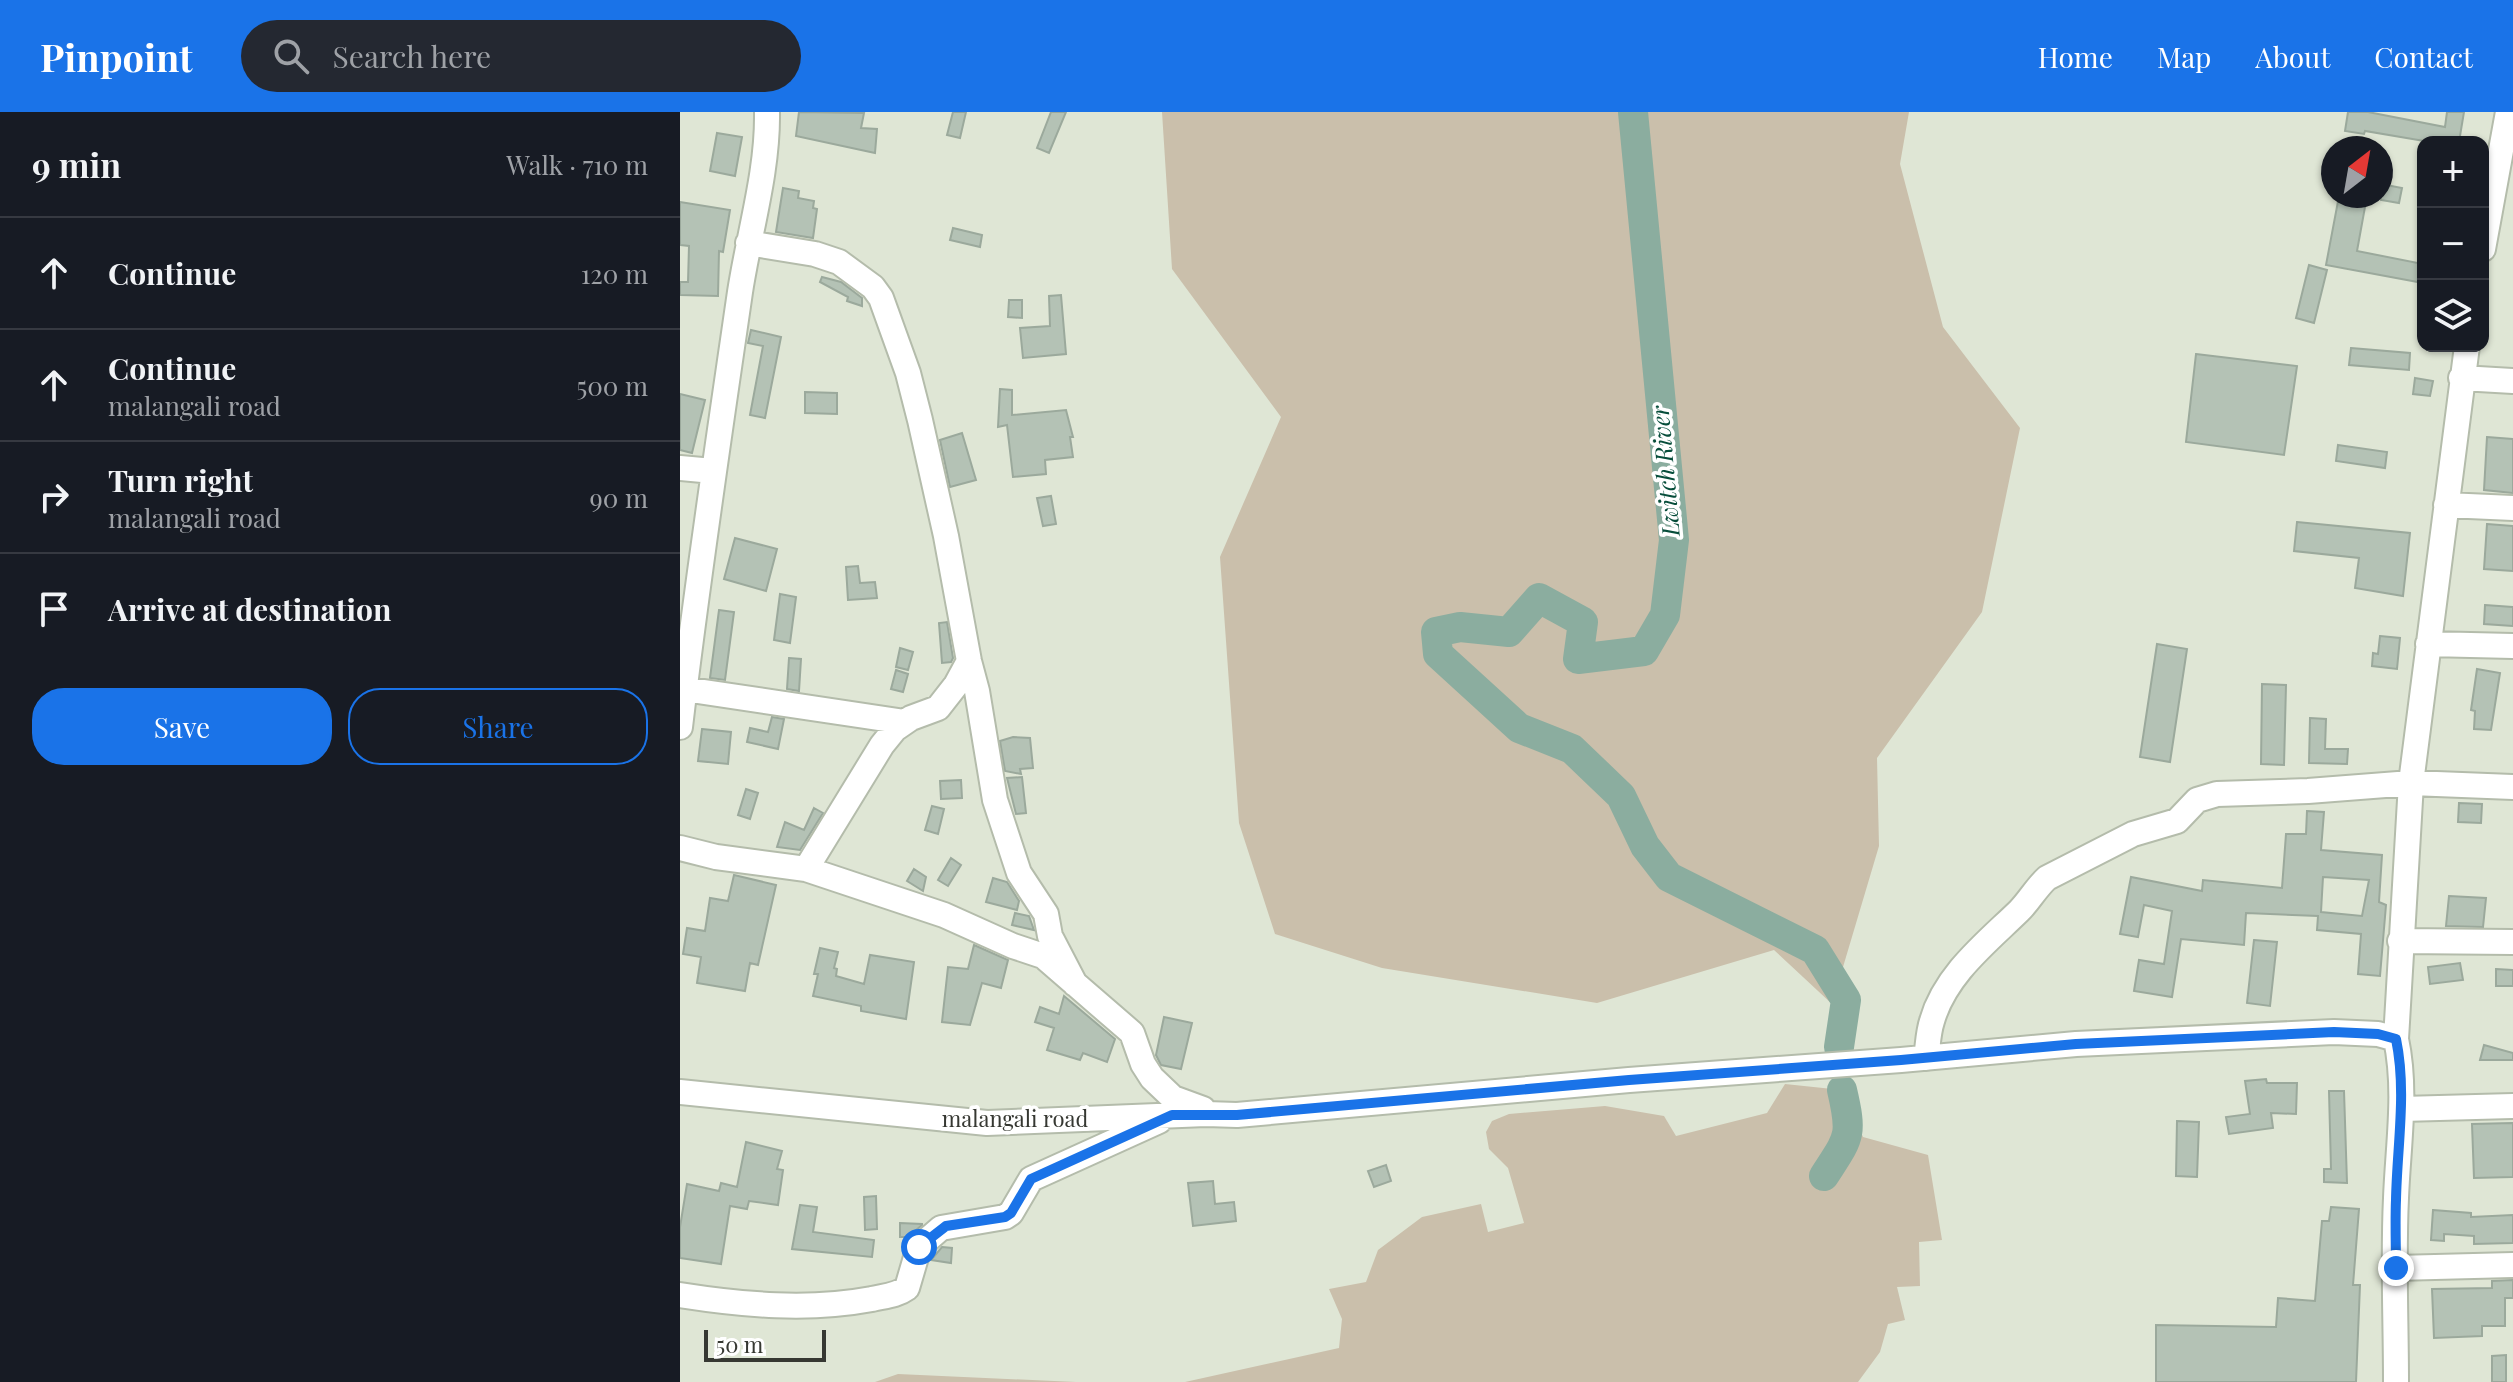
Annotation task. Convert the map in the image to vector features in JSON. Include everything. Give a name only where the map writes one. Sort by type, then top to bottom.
[{"type":"street","points":[[680,727],[713,471],[748,243],[768,138],[767,112]]},
{"type":"street","points":[[2489,238],[2501,217],[2508,112]]},
{"type":"street","points":[[748,243],[815,254],[839,262],[873,287],[881,298],[914,398],[946,536],[995,800],[1019,873],[1046,914],[1050,936],[1075,984]]},
{"type":"street","points":[[2396,1382],[2396,1200],[2402,1109],[2400,1056],[2396,1039],[2400,941],[2411,783],[2466,352]]},
{"type":"street","points":[[2461,378],[2513,381]]},
{"type":"street","points":[[680,468],[713,471]]},
{"type":"street","points":[[2446,505],[2513,508]]},
{"type":"street","points":[[2428,644],[2513,646]]},
{"type":"street","points":[[806,869],[882,745],[905,722],[938,708],[969,661]]},
{"type":"street","points":[[684,689],[905,722]]},
{"type":"street","points":[[1926,1058],[1932,1020],[1957,974],[2047,878],[2133,834],[2177,821],[2203,797],[2235,791],[2308,791],[2411,783],[2513,787]]},
{"type":"street","points":[[680,848],[716,857],[806,869],[944,915],[1043,956],[1132,1033],[1143,1064],[1152,1078],[1173,1098],[1195,1108],[1237,1115]]},
{"type":"street","points":[[2400,941],[2513,942]]},
{"type":"street","name":"malangali road","points":[[680,1092],[987,1123],[1237,1115],[2076,1044],[2265,1034],[2363,1033],[2396,1039]]},
{"type":"street","points":[[2402,1109],[2513,1106]]},
{"type":"street","points":[[680,1295],[778,1307],[849,1303],[897,1294],[907,1288],[919,1247],[941,1228],[1005,1217],[1011,1213],[1031,1179],[1172,1115]]},
{"type":"street","points":[[2396,1268],[2513,1265]]},
{"type":"shaded area","points":[[1162,112],[1909,112],[1900,164],[1943,327],[2020,428],[1982,612],[1877,758],[1879,846],[1832,1004],[1774,950],[1597,1003],[1382,968],[1275,934],[1239,823],[1220,557],[1281,417],[1172,269]]},
{"type":"shaded area","points":[[1785,1084],[1842,1090],[1863,1137],[1928,1155],[1942,1240],[1919,1242],[1920,1286],[1897,1287],[1905,1320],[1888,1324],[1880,1352],[1858,1382],[1185,1382],[1339,1348],[1342,1319],[1329,1289],[1366,1282],[1378,1250],[1422,1217],[1481,1204],[1488,1232],[1524,1223],[1508,1168],[1489,1149],[1486,1132],[1492,1121],[1509,1114],[1605,1106],[1664,1116],[1676,1136],[1767,1113]]},
{"type":"shaded area","points":[[898,1374],[1076,1382],[875,1382]]},
{"type":"building","points":[[799,112],[864,113],[861,128],[877,129],[875,153],[796,136]]},
{"type":"building","points":[[953,112],[966,112],[960,138],[947,135]]},
{"type":"building","points":[[1051,112],[1066,112],[1049,153],[1037,148]]},
{"type":"building","points":[[2348,112],[2368,112],[2445,127],[2447,112],[2464,112],[2460,136],[2417,136],[2417,140],[2365,131],[2364,134],[2345,131]]},
{"type":"building","points":[[717,133],[742,137],[735,176],[710,171]]},
{"type":"building","points":[[2393,186],[2402,188],[2399,203],[2393,202]]},
{"type":"building","points":[[783,188],[799,191],[798,198],[814,201],[813,208],[817,209],[813,238],[776,232]]},
{"type":"building","points":[[680,202],[730,210],[723,252],[719,251],[718,296],[680,295],[680,282],[688,282],[689,246],[680,245]]},
{"type":"building","points":[[2337,208],[2365,208],[2357,251],[2417,263],[2417,282],[2326,265]]},
{"type":"building","points":[[953,228],[982,235],[980,247],[950,240]]},
{"type":"building","points":[[2309,265],[2327,270],[2314,323],[2296,318]]},
{"type":"building","points":[[822,277],[841,282],[862,298],[862,306],[847,301],[848,297],[820,282]]},
{"type":"building","points":[[1061,295],[1066,354],[1023,358],[1020,328],[1050,326],[1049,296]]},
{"type":"building","points":[[1009,300],[1022,300],[1022,318],[1008,317]]},
{"type":"building","points":[[751,330],[781,337],[765,418],[750,415],[763,346],[748,343]]},
{"type":"building","points":[[2351,348],[2410,353],[2409,370],[2349,365]]},
{"type":"building","points":[[2196,354],[2297,366],[2284,455],[2186,442]]},
{"type":"building","points":[[2415,378],[2433,381],[2430,396],[2413,394]]},
{"type":"building","points":[[1000,389],[1012,390],[1012,415],[1066,410],[1073,437],[1070,437],[1073,457],[1045,460],[1046,474],[1013,477],[1007,425],[998,427]]},
{"type":"building","points":[[805,392],[837,393],[837,414],[805,413]]},
{"type":"building","points":[[680,394],[705,400],[692,453],[680,450]]},
{"type":"building","points":[[962,433],[976,480],[950,487],[940,440]]},
{"type":"building","points":[[2487,437],[2513,439],[2513,493],[2484,490]]},
{"type":"building","points":[[2338,445],[2387,452],[2385,468],[2336,461]]},
{"type":"building","points":[[1051,496],[1056,524],[1043,526],[1037,498]]},
{"type":"building","points":[[2297,522],[2410,533],[2403,596],[2355,588],[2359,558],[2294,551]]},
{"type":"building","points":[[2487,524],[2513,526],[2513,571],[2484,569]]},
{"type":"building","points":[[735,538],[777,549],[766,591],[724,579]]},
{"type":"building","points":[[858,566],[860,583],[875,582],[877,598],[848,600],[846,567]]},
{"type":"building","points":[[780,594],[796,597],[790,643],[774,640]]},
{"type":"building","points":[[2485,605],[2513,607],[2513,626],[2484,624]]},
{"type":"building","points":[[719,610],[734,612],[725,680],[710,678]]},
{"type":"building","points":[[947,622],[953,658],[951,662],[942,663],[939,623]]},
{"type":"building","points":[[2380,636],[2400,638],[2397,669],[2372,666],[2373,653],[2378,654]]},
{"type":"building","points":[[2157,644],[2187,649],[2170,762],[2140,757]]},
{"type":"building","points":[[900,648],[913,652],[908,670],[896,667]]},
{"type":"building","points":[[789,658],[801,659],[799,691],[787,689]]},
{"type":"building","points":[[2477,669],[2500,673],[2491,730],[2474,729],[2475,711],[2471,710]]},
{"type":"building","points":[[896,670],[908,674],[903,692],[891,689]]},
{"type":"building","points":[[2262,684],[2286,685],[2284,765],[2261,764]]},
{"type":"building","points":[[772,717],[784,719],[778,749],[747,742],[750,728],[768,732]]},
{"type":"building","points":[[2310,718],[2326,719],[2325,749],[2348,749],[2347,764],[2309,763]]},
{"type":"building","points":[[702,729],[731,732],[728,764],[698,761]]},
{"type":"building","points":[[1013,737],[1030,738],[1033,768],[1020,769],[1021,774],[1005,771],[1000,741]]},
{"type":"building","points":[[1022,777],[1026,813],[1016,814],[1007,778]]},
{"type":"building","points":[[961,780],[962,798],[941,799],[940,781]]},
{"type":"building","points":[[746,789],[758,793],[750,819],[738,815]]},
{"type":"building","points":[[2459,803],[2482,804],[2481,823],[2458,822]]},
{"type":"building","points":[[932,806],[944,809],[938,834],[925,830]]},
{"type":"building","points":[[814,808],[823,813],[800,850],[777,847],[785,822],[804,830]]},
{"type":"building","points":[[2307,811],[2324,812],[2321,850],[2382,855],[2379,902],[2386,905],[2380,976],[2358,974],[2361,934],[2317,930],[2318,916],[2246,913],[2244,945],[2181,939],[2172,997],[2134,991],[2139,960],[2164,964],[2172,911],[2144,905],[2138,937],[2120,934],[2131,877],[2202,891],[2203,880],[2282,888],[2286,834],[2306,834]],"holes":[[[2323,877],[2369,880],[2362,916],[2321,912]]]},
{"type":"building","points":[[951,858],[961,865],[948,886],[938,880]]},
{"type":"building","points":[[914,869],[926,877],[923,891],[907,881]]},
{"type":"building","points":[[734,875],[776,885],[758,965],[750,963],[745,991],[697,983],[701,957],[683,954],[687,928],[705,931],[710,898],[728,901]]},
{"type":"building","points":[[993,878],[1007,882],[1019,901],[1017,910],[986,902]]},
{"type":"building","points":[[2449,896],[2486,898],[2483,927],[2446,926]]},
{"type":"building","points":[[1015,913],[1029,916],[1034,930],[1012,925]]},
{"type":"building","points":[[2254,940],[2277,942],[2270,1006],[2247,1003]]},
{"type":"building","points":[[974,945],[1008,960],[1001,988],[982,983],[970,1025],[942,1022],[948,967],[968,969]]},
{"type":"building","points":[[820,948],[838,952],[834,968],[837,969],[836,976],[864,984],[870,955],[914,962],[906,1019],[861,1011],[861,1006],[813,996]]},
{"type":"building","points":[[2460,963],[2463,980],[2430,984],[2428,967]]},
{"type":"building","points":[[2496,969],[2513,970],[2513,986],[2496,986]]},
{"type":"building","points":[[1064,996],[1115,1039],[1107,1062],[1083,1053],[1080,1060],[1047,1050],[1054,1028],[1035,1022],[1040,1007],[1059,1014]]},
{"type":"building","points":[[1164,1017],[1192,1023],[1181,1069],[1161,1065],[1156,1055]]},
{"type":"building","points":[[2484,1045],[2513,1053],[2513,1060],[2480,1060]]},
{"type":"building","points":[[2266,1079],[2267,1083],[2297,1083],[2296,1114],[2271,1113],[2273,1128],[2229,1134],[2226,1117],[2250,1114],[2245,1081]]},
{"type":"building","points":[[2329,1091],[2344,1091],[2347,1183],[2324,1182],[2324,1169],[2331,1169]]},
{"type":"building","points":[[2177,1121],[2199,1122],[2197,1177],[2176,1176]]},
{"type":"building","points":[[2513,1123],[2513,1177],[2474,1178],[2472,1124]]},
{"type":"building","points":[[746,1142],[782,1151],[777,1169],[783,1170],[778,1205],[749,1201],[747,1209],[730,1206],[721,1264],[680,1258],[680,1227],[687,1184],[719,1191],[721,1183],[737,1187]]},
{"type":"building","points":[[1386,1165],[1391,1181],[1374,1187],[1368,1171]]},
{"type":"building","points":[[1213,1181],[1215,1204],[1234,1202],[1236,1221],[1193,1226],[1188,1183]]},
{"type":"building","points":[[876,1196],[877,1229],[865,1230],[864,1197]]},
{"type":"building","points":[[800,1205],[817,1207],[813,1232],[874,1240],[872,1257],[792,1249]]},
{"type":"building","points":[[2331,1207],[2359,1209],[2353,1285],[2360,1285],[2356,1382],[2156,1382],[2156,1325],[2276,1327],[2278,1298],[2315,1301],[2322,1221],[2329,1221]]},
{"type":"building","points":[[2433,1210],[2471,1213],[2471,1217],[2513,1215],[2513,1243],[2474,1244],[2474,1236],[2444,1234],[2444,1241],[2431,1240]]},
{"type":"building","points":[[900,1223],[922,1225],[908,1237],[900,1237]]},
{"type":"building","points":[[942,1247],[952,1248],[951,1263],[931,1260]]},
{"type":"building","points":[[2513,1280],[2513,1298],[2505,1298],[2505,1326],[2482,1326],[2482,1336],[2434,1338],[2432,1289],[2492,1288],[2492,1281]]},
{"type":"building","points":[[2506,1355],[2506,1382],[2492,1382],[2492,1356]]},
{"type":"waterway","name":"Lwitch River","points":[[1633,112],[1674,540],[1665,615],[1644,651],[1578,659],[1583,622],[1539,598],[1509,632],[1460,627],[1436,632],[1438,654],[1519,728],[1572,749],[1621,796],[1645,846],[1669,877],[1815,950],[1846,1000],[1839,1047]]},
{"type":"waterway","points":[[1824,1176],[1844,1144],[1848,1128],[1842,1090]]},
{"type":"route","points":[[919,1247],[946,1226],[1005,1217],[1011,1213],[1031,1179],[1172,1115],[1237,1115],[2076,1044],[2334,1032],[2378,1034],[2396,1039],[2400,1056],[2402,1109],[2396,1200],[2396,1268]]}]
